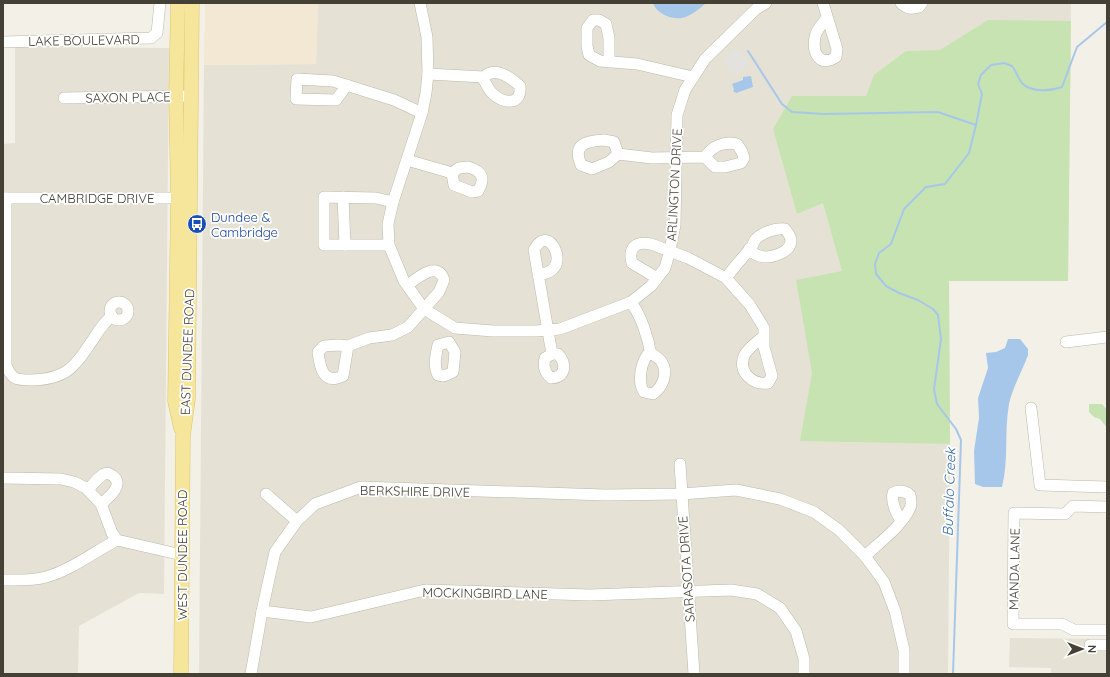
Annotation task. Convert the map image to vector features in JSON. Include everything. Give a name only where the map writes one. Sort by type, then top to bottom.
[{"type":"main road","name":"EAST DUNDEE ROAD","points":[[178,3],[176,96],[184,198]]},
{"type":"main road","name":"EAST DUNDEE ROAD","points":[[183,436],[175,401],[184,198],[192,96],[192,3]]},
{"type":"main road","name":"WEST DUNDEE ROAD","points":[[181,674],[183,436]]},
{"type":"street","name":"LAKE BOULEVARD","points":[[3,42],[151,38],[157,33],[160,3]]},
{"type":"street","name":"ARLINGTON DRIVE","points":[[420,3],[427,37],[428,74],[426,92],[422,113],[393,202],[388,224],[389,245],[404,281],[424,309],[455,328],[493,331],[548,331],[560,329],[631,302],[651,286],[665,268],[675,225],[676,144],[678,115],[684,90],[705,59],[756,9],[766,3]]},
{"type":"street","points":[[823,3],[827,18]]},
{"type":"street","points":[[901,3],[905,7],[912,9],[920,7],[922,3]]},
{"type":"street","points":[[609,62],[637,64],[693,77]]},
{"type":"street","points":[[428,74],[484,77]]},
{"type":"street","points":[[347,85],[394,100],[422,113]]},
{"type":"street","name":"SAXON PLACE","points":[[64,98],[192,96]]},
{"type":"street","points":[[618,154],[652,158],[705,157]]},
{"type":"street","points":[[407,160],[452,173]]},
{"type":"street","points":[[389,245],[324,245],[324,197],[376,198],[393,202]]},
{"type":"street","points":[[343,197],[345,245]]},
{"type":"street","points":[[5,198],[6,365],[9,375],[15,379],[27,380],[47,379],[63,374],[81,356],[105,321],[112,316]]},
{"type":"street","name":"CAMBRIDGE DRIVE","points":[[5,198],[184,198]]},
{"type":"street","points":[[657,278],[632,263],[630,254],[632,249],[637,245],[646,243],[670,250],[715,271],[726,278],[750,305],[764,328],[764,336]]},
{"type":"street","points":[[726,278],[750,249]]},
{"type":"street","points":[[348,346],[369,338],[392,335],[408,327],[439,292],[444,280],[439,271],[430,271],[408,286]]},
{"type":"street","points":[[538,275],[548,331],[549,346],[552,354]]},
{"type":"street","points":[[631,302],[648,339],[650,352]]},
{"type":"street","points":[[449,342],[455,328]]},
{"type":"street","points":[[1066,342],[1107,337]]},
{"type":"street","points":[[1031,408],[1040,485],[1107,487]]},
{"type":"street","name":"SARASOTA DRIVE","points":[[680,464],[694,674]]},
{"type":"street","points":[[88,490],[103,474],[107,473],[116,479],[117,484],[114,492],[101,504]]},
{"type":"street","points":[[3,478],[61,479],[74,482],[88,490],[101,504],[112,533],[117,540]]},
{"type":"street","name":"BERKSHIRE DRIVE","points":[[251,674],[262,611],[275,552],[297,522],[315,504],[361,487],[606,496],[682,494],[736,490],[780,498],[814,512],[839,530],[865,556],[884,582],[895,611],[904,650],[904,674]]},
{"type":"street","points":[[266,494],[297,522]]},
{"type":"street","name":"MANDA LANE","points":[[1107,507],[1073,506],[1065,514],[1014,514],[1013,624],[1062,624],[1074,630],[1107,630]]},
{"type":"street","points":[[865,556],[892,532],[900,521]]},
{"type":"street","points":[[3,580],[25,580],[45,577],[56,573],[117,540],[182,555]]},
{"type":"street","name":"MOCKINGBIRD LANE","points":[[262,611],[311,617],[425,590],[590,595],[731,590],[757,594],[780,608],[796,631],[804,659],[804,674]]},
{"type":"street","points":[[1090,645],[1107,645]]},
{"type":"shaded area","points":[[205,3],[318,3],[316,64],[204,65]]},
{"type":"shaded area","points":[[318,3],[1071,3],[1068,281],[949,281],[950,444],[948,674],[199,674],[204,65],[316,64]]},
{"type":"shaded area","points":[[15,47],[169,48],[164,594],[139,593],[79,626],[78,674],[3,674],[3,144],[15,143]]},
{"type":"shaded area","points":[[737,49],[749,64],[735,75],[723,60]]},
{"type":"shaded area","points":[[1010,638],[1107,639],[1107,674],[1051,674],[1051,668],[1009,667]]},
{"type":"green space","points":[[988,20],[1071,21],[1068,281],[949,281],[950,444],[800,441],[812,373],[796,280],[842,271],[823,203],[797,214],[773,129],[792,96],[866,96],[874,75],[906,51],[940,50]]},
{"type":"green space","points":[[1089,404],[1102,404],[1107,410],[1107,428],[1100,419],[1094,417],[1089,412]]},
{"type":"water","points":[[653,3],[706,3],[698,10],[685,17],[673,18],[664,15],[657,10]]},
{"type":"water","points":[[751,76],[753,87],[736,93],[733,91],[734,89],[732,84],[743,80],[743,77]]},
{"type":"water","points":[[1008,339],[1020,339],[1028,349],[1028,355],[1009,404],[1005,467],[1002,487],[983,487],[975,484],[974,451],[979,418],[978,398],[988,368],[986,353],[996,352],[1005,348]]},
{"type":"waterway","name":"Buffalo Creek","points":[[953,674],[961,440],[956,429],[937,404],[934,389],[941,339],[938,315],[933,309],[918,300],[899,293],[886,286],[876,274],[875,264],[879,253],[891,244],[904,209],[926,187],[945,184],[969,153],[982,94],[978,84],[981,75],[991,65],[1004,63],[1012,66],[1022,83],[1030,88],[1036,90],[1047,90],[1062,87],[1077,47],[1107,22]]},
{"type":"waterway","points":[[748,51],[782,104],[792,112],[824,114],[938,112],[976,125]]},
{"type":"place","name":"Dundee & Cambridge","points":[[197,224]]}]
